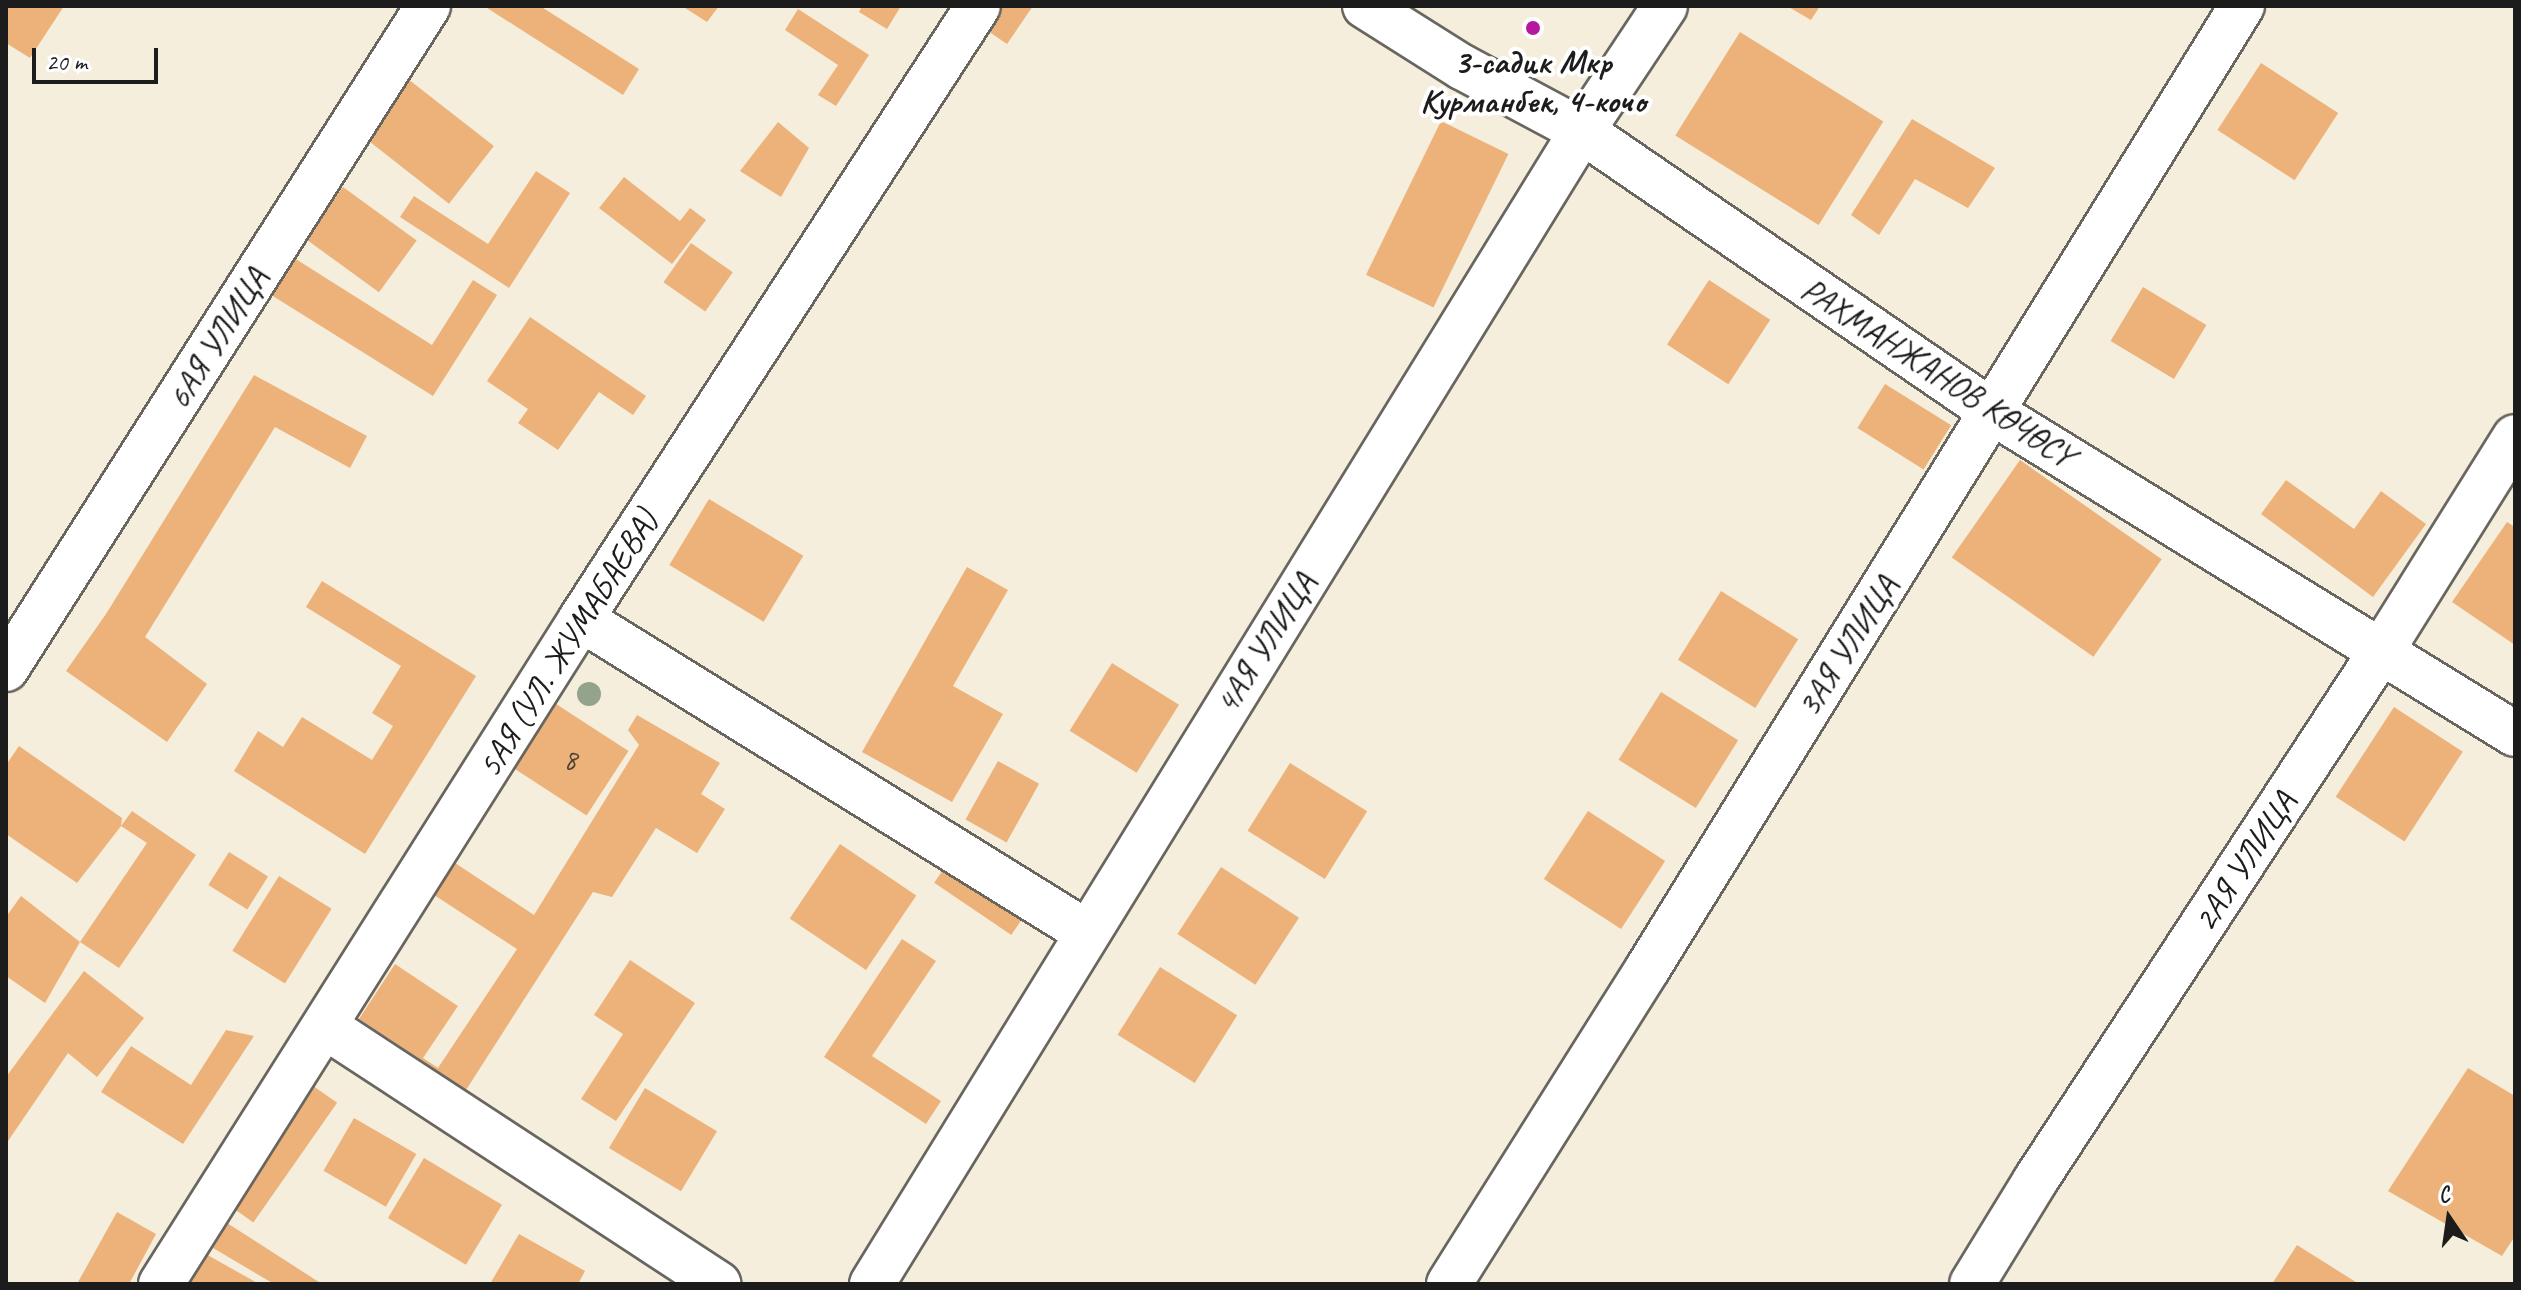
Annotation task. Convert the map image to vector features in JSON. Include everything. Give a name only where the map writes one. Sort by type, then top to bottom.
[{"type":"street","name":"6АЯ УЛИЦА","points":[[6,669],[428,6]]},
{"type":"street","name":"5АЯ (УЛ. ЖУМАБАЕВА)","points":[[161,1284],[581,619],[978,6]]},
{"type":"street","name":"РАХМАНЖАНОВ КӨЧӨСҮ","points":[[1365,6],[1462,67],[1582,131],[1992,412],[2515,734]]},
{"type":"street","name":"4АЯ УЛИЦА","points":[[872,1284],[1582,131],[1665,6]]},
{"type":"street","name":"3АЯ УЛИЦА","points":[[1449,1284],[2242,6]]},
{"type":"street","name":"2АЯ УЛИЦА","points":[[1972,1284],[2035,1181],[2382,650],[2515,437]]},
{"type":"street","points":[[581,619],[1086,932]]},
{"type":"street","points":[[326,1027],[718,1284]]},
{"type":"building","points":[[6,6],[64,6],[30,58],[6,43]]},
{"type":"building","points":[[484,6],[540,6],[639,69],[623,95]]},
{"type":"building","points":[[682,6],[719,6],[707,22]]},
{"type":"building","points":[[862,6],[901,6],[887,29],[859,12]]},
{"type":"building","points":[[992,6],[1033,6],[1007,44],[979,25]]},
{"type":"building","points":[[1787,6],[1820,6],[1811,20]]},
{"type":"building","points":[[798,9],[869,55],[836,106],[818,95],[838,65],[785,30]]},
{"type":"building","points":[[1740,32],[1883,122],[1819,225],[1675,135]]},
{"type":"building","points":[[2261,63],[2338,113],[2295,180],[2217,130]]},
{"type":"building","points":[[408,79],[494,146],[449,204],[363,137]]},
{"type":"building","points":[[1912,119],[1995,168],[1968,208],[1915,179],[1879,235],[1851,215]]},
{"type":"building","points":[[1441,121],[1508,154],[1433,308],[1366,275]]},
{"type":"building","points":[[778,122],[809,148],[781,197],[740,171]]},
{"type":"building","points":[[536,171],[570,193],[509,288],[400,217],[414,196],[488,244]]},
{"type":"building","points":[[624,177],[680,221],[690,208],[706,220],[672,264],[599,208]]},
{"type":"building","points":[[343,187],[417,240],[379,292],[305,239]]},
{"type":"building","points":[[691,243],[733,272],[705,312],[663,282]]},
{"type":"building","points":[[283,251],[432,345],[473,280],[497,295],[433,396],[260,288]]},
{"type":"building","points":[[1709,280],[1770,320],[1728,384],[1667,345]]},
{"type":"building","points":[[2143,287],[2206,325],[2174,379],[2111,341]]},
{"type":"building","points":[[530,317],[646,396],[633,415],[599,392],[558,450],[518,423],[528,409],[487,381]]},
{"type":"building","points":[[254,375],[367,436],[350,468],[275,427],[145,637],[207,684],[167,742],[66,671],[106,614]]},
{"type":"building","points":[[1885,384],[1951,425],[1924,469],[1857,428]]},
{"type":"building","points":[[2020,460],[2162,559],[2093,657],[1952,557]]},
{"type":"building","points":[[2286,480],[2354,529],[2381,491],[2426,524],[2373,597],[2261,514]]},
{"type":"building","points":[[709,499],[803,556],[764,622],[669,565]]},
{"type":"building","points":[[2507,522],[2515,527],[2515,645],[2452,602]]},
{"type":"building","points":[[967,567],[1008,590],[953,686],[1003,714],[952,802],[862,752]]},
{"type":"building","points":[[322,581],[476,676],[365,854],[234,771],[258,731],[283,747],[302,717],[372,760],[393,726],[372,713],[401,666],[306,607]]},
{"type":"building","points":[[1721,591],[1798,639],[1755,708],[1678,660]]},
{"type":"building","points":[[1112,663],[1179,705],[1137,773],[1070,731]]},
{"type":"building","points":[[1661,692],[1738,740],[1696,808],[1619,760]]},
{"type":"building","points":[[553,702],[628,751],[587,816],[511,767]]},
{"type":"building","points":[[2394,707],[2463,752],[2404,841],[2336,797]]},
{"type":"building","points":[[637,715],[720,763],[701,794],[725,809],[697,853],[656,828],[612,897],[593,892],[466,1090],[359,1019],[395,964],[458,1006],[423,1058],[438,1068],[517,949],[428,891],[449,859],[534,915],[639,745],[628,730]]},
{"type":"building","points":[[19,746],[122,818],[121,826],[77,883],[6,834],[6,765]]},
{"type":"building","points":[[998,761],[1039,784],[1007,842],[966,820]]},
{"type":"building","points":[[1290,763],[1367,811],[1325,879],[1248,831]]},
{"type":"building","points":[[132,811],[196,855],[119,968],[80,942],[147,843],[121,826]]},
{"type":"building","points":[[1588,811],[1665,861],[1621,929],[1544,879]]},
{"type":"building","points":[[840,844],[916,895],[866,970],[790,919]]},
{"type":"building","points":[[229,852],[268,876],[247,909],[208,885]]},
{"type":"building","points":[[951,858],[1028,910],[1011,935],[934,883]]},
{"type":"building","points":[[1221,867],[1299,918],[1255,985],[1177,934]]},
{"type":"building","points":[[279,876],[332,909],[285,983],[232,951]]},
{"type":"building","points":[[21,896],[80,942],[45,1003],[6,976],[6,917]]},
{"type":"building","points":[[902,939],[936,961],[872,1056],[941,1101],[926,1124],[824,1057]]},
{"type":"building","points":[[630,960],[695,1003],[616,1121],[581,1099],[623,1034],[594,1015]]},
{"type":"building","points":[[1160,967],[1237,1015],[1195,1083],[1118,1035]]},
{"type":"building","points":[[84,971],[144,1018],[97,1077],[68,1053],[6,1144],[6,1077]]},
{"type":"building","points":[[226,1030],[254,1036],[183,1144],[101,1092],[131,1046],[191,1085]]},
{"type":"building","points":[[2468,1068],[2515,1096],[2515,1236],[2502,1256],[2388,1191]]},
{"type":"building","points":[[306,1081],[337,1103],[253,1222],[222,1201]]},
{"type":"building","points":[[645,1088],[717,1131],[681,1191],[609,1148]]},
{"type":"building","points":[[354,1118],[416,1154],[386,1207],[324,1171]]},
{"type":"building","points":[[424,1158],[502,1205],[466,1265],[388,1218]]},
{"type":"building","points":[[117,1212],[156,1234],[129,1284],[77,1284]]},
{"type":"building","points":[[227,1223],[322,1284],[274,1284],[208,1245]]},
{"type":"building","points":[[519,1234],[585,1271],[578,1284],[490,1284]]},
{"type":"building","points":[[2297,1245],[2359,1284],[2272,1284]]},
{"type":"building","points":[[204,1253],[259,1284],[185,1284]]},
{"type":"place","name":"3-садик Мкр Курманбек, 4-кочо","points":[[1533,28]]}]
